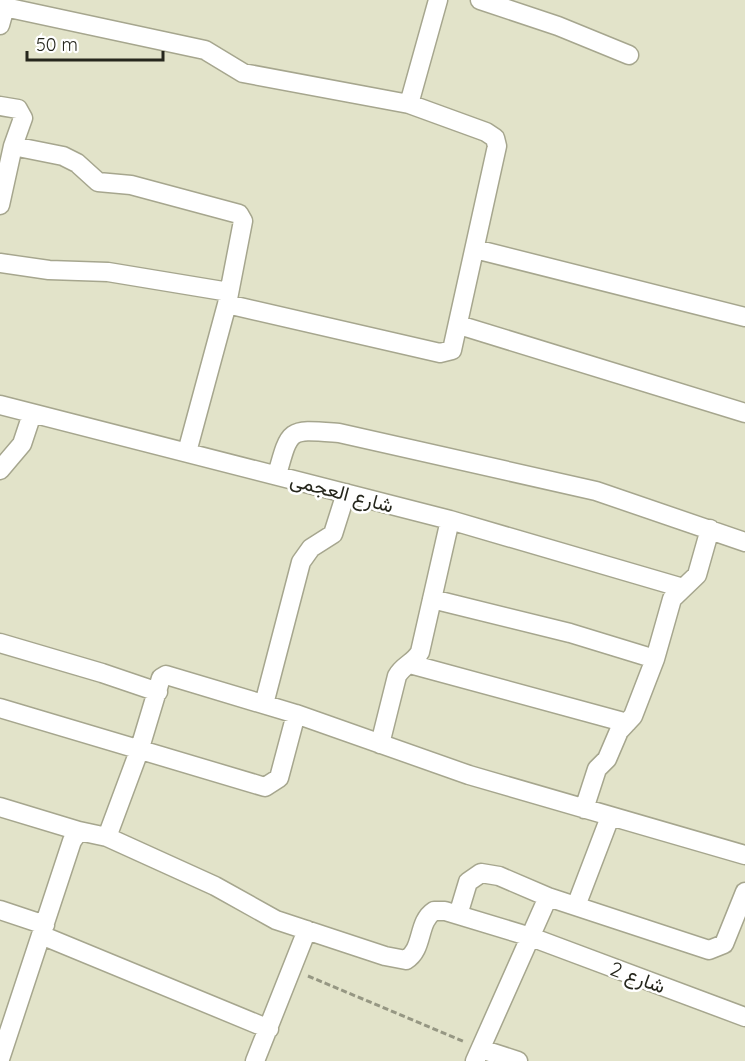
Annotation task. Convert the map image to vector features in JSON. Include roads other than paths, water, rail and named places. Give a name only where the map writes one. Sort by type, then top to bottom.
[{"type":"street","points":[[409,104],[438,0]]},
{"type":"street","points":[[480,0],[558,26],[629,55]]},
{"type":"street","points":[[0,25],[2,7],[36,6],[204,51],[243,73],[409,104],[486,132],[495,138],[497,146],[454,347],[445,354],[228,298],[108,272],[49,270],[0,263]]},
{"type":"street","points":[[0,106],[18,109],[23,115],[13,146],[0,205]]},
{"type":"street","points":[[13,146],[63,156],[77,163],[98,182],[131,185],[239,214],[243,221],[228,298],[187,452]]},
{"type":"street","points":[[475,249],[745,316]]},
{"type":"street","points":[[459,325],[745,413]]},
{"type":"street","name":"شارع العجمى","points":[[0,405],[450,520],[683,588]]},
{"type":"street","points":[[0,470],[22,444],[32,414]]},
{"type":"street","points":[[277,475],[287,439],[292,434],[305,430],[339,433],[596,491],[745,542]]},
{"type":"street","points":[[264,704],[301,562],[311,548],[333,534],[346,493]]},
{"type":"street","points":[[380,744],[397,676],[402,668],[411,664],[420,652],[450,520]]},
{"type":"street","points":[[584,809],[597,769],[607,759],[619,731],[633,716],[655,659],[672,599],[697,575],[710,529]]},
{"type":"street","points":[[432,599],[570,633],[655,659]]},
{"type":"street","points":[[0,643],[158,692]]},
{"type":"street","points":[[411,664],[627,723]]},
{"type":"street","points":[[107,837],[140,751],[161,678],[168,675],[296,714],[469,775],[745,855]]},
{"type":"street","points":[[0,708],[257,787],[268,787],[279,778],[296,714]]},
{"type":"street","points":[[0,807],[107,837],[215,886],[276,920],[307,930],[268,1029],[262,1059]]},
{"type":"street","points":[[576,906],[610,817]]},
{"type":"street","points":[[0,1059],[72,842],[79,831]]},
{"type":"street","points":[[458,915],[468,882],[482,873],[499,876],[548,897],[710,950],[724,944],[745,892]]},
{"type":"street","points":[[518,1061],[478,1055],[548,897]]},
{"type":"street","points":[[0,910],[268,1029]]},
{"type":"street","name":"شارع 2","points":[[307,930],[385,956],[406,960],[417,950],[430,914],[439,911],[531,938],[745,1017]]}]
